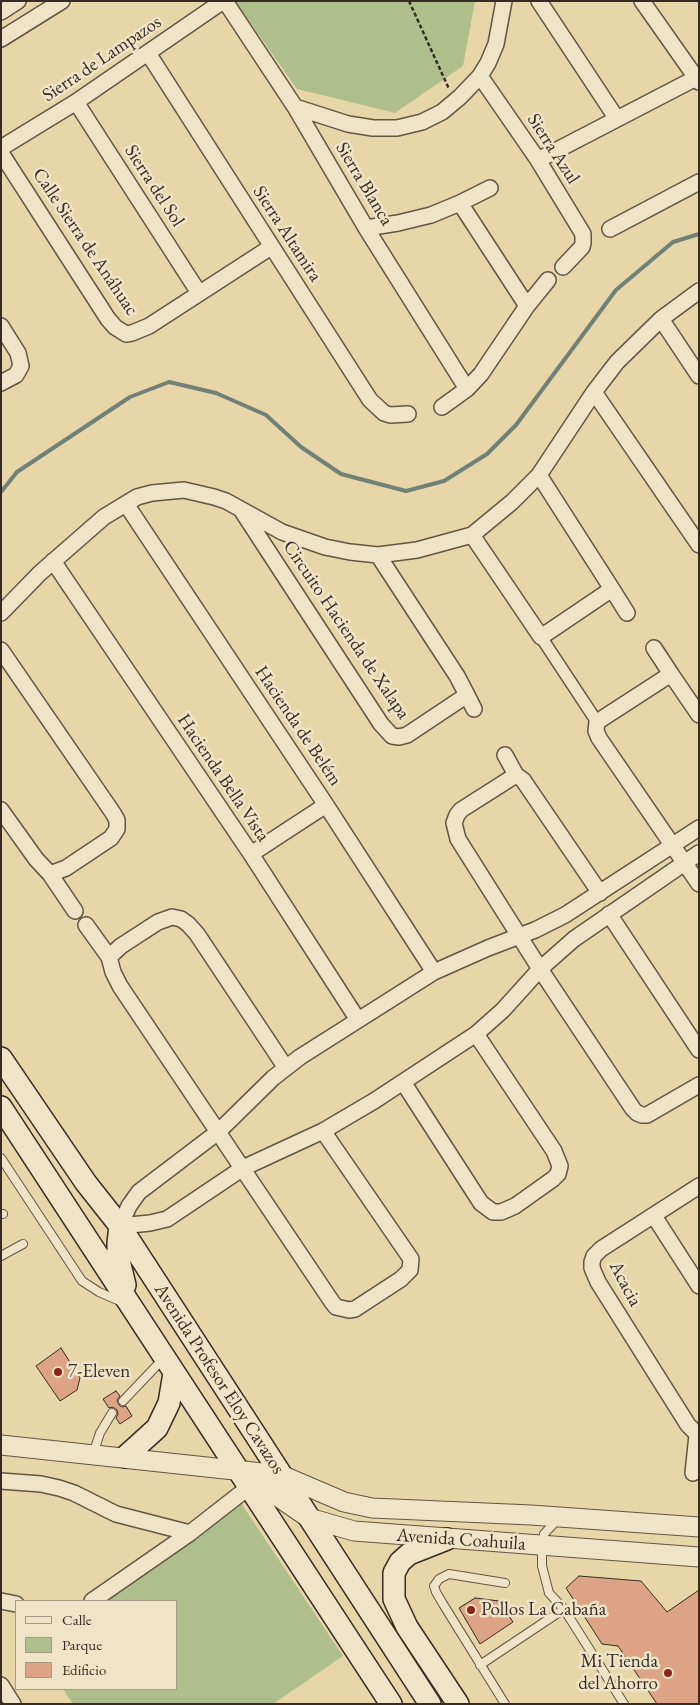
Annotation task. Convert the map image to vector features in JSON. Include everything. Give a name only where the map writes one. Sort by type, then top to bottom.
[{"type":"main road","name":"Avenida Profesor Eloy Cavazos","points":[[1,1058],[86,1183],[120,1226],[430,1704]]},
{"type":"main road","name":"Avenida Profesor Eloy Cavazos","points":[[1,1107],[391,1704]]},
{"type":"main road","points":[[50,1182],[70,1202],[91,1216],[120,1226],[118,1256],[124,1283],[133,1307]]},
{"type":"main road","points":[[125,1457],[157,1428],[169,1403],[169,1365]]},
{"type":"main road","points":[[454,1540],[408,1554],[400,1562],[394,1573],[394,1599],[407,1627],[458,1704]]},
{"type":"main road","points":[[378,1624],[432,1665]]},
{"type":"street","points":[[1,12],[18,1]]},
{"type":"street","points":[[1,39],[62,1]]},
{"type":"street","name":"Sierra de Lampazos","points":[[1,148],[76,102],[224,1]]},
{"type":"street","name":"Sierra Blanca","points":[[224,1],[295,107],[366,228],[467,389]]},
{"type":"street","points":[[295,107],[348,124],[374,128],[397,128],[422,122],[442,112],[480,76],[488,63],[496,44],[504,1]]},
{"type":"street","points":[[539,1],[617,119]]},
{"type":"street","points":[[538,160],[698,80],[642,1]]},
{"type":"street","name":"Sierra Altamira","points":[[148,53],[376,408],[390,415],[408,414]]},
{"type":"street","name":"Sierra Azul","points":[[480,76],[538,160],[583,234],[584,243],[582,247],[563,267]]},
{"type":"street","name":"Sierra del Sol","points":[[76,102],[199,293]]},
{"type":"street","name":"Calle Sierra de Anáhuac","points":[[1,154],[108,319],[120,331],[126,334],[149,326],[271,246]]},
{"type":"street","points":[[610,229],[699,182]]},
{"type":"street","points":[[366,228],[417,219],[460,203],[490,188]]},
{"type":"street","points":[[460,203],[528,306]]},
{"type":"street","points":[[442,407],[467,389],[481,374],[548,280]]},
{"type":"street","points":[[1,613],[53,561],[104,518],[137,497],[168,490],[184,490],[214,497],[282,532],[306,541],[350,552],[378,554],[417,550],[472,535],[512,502],[539,475],[594,392],[617,362],[661,319],[699,291]]},
{"type":"street","points":[[661,319],[699,376]]},
{"type":"street","points":[[1,326],[18,353],[21,366],[16,375],[1,383]]},
{"type":"street","points":[[594,392],[699,545]]},
{"type":"street","points":[[539,475],[627,614]]},
{"type":"street","name":"Hacienda de Belém","points":[[126,504],[326,805],[434,972]]},
{"type":"street","name":"Circuito Hacienda de Xalapa","points":[[241,510],[386,731],[392,736],[407,735],[467,695]]},
{"type":"street","points":[[472,535],[596,722],[596,731],[599,738],[699,884]]},
{"type":"street","points":[[378,554],[457,676],[474,709]]},
{"type":"street","name":"Hacienda Bella Vista","points":[[53,561],[250,854],[358,1020]]},
{"type":"street","points":[[541,638],[612,589]]},
{"type":"street","points":[[654,648],[699,715]]},
{"type":"street","points":[[1,650],[117,820],[117,829],[111,838],[66,868],[50,874]]},
{"type":"street","points":[[596,722],[671,674]]},
{"type":"street","points":[[506,755],[516,775],[524,780],[600,893]]},
{"type":"street","points":[[516,775],[461,810],[454,823],[458,839],[540,969],[629,1104],[637,1113],[647,1115],[699,1086]]},
{"type":"street","points":[[250,854],[326,805]]},
{"type":"street","points":[[1,810],[36,859],[50,874],[75,911]]},
{"type":"street","points":[[699,828],[557,919],[434,972],[286,1068],[218,1132],[139,1192],[129,1206],[120,1226],[167,1219],[243,1168],[323,1132],[403,1082],[476,1034],[503,1010],[540,969],[574,939],[699,853]]},
{"type":"street","points":[[609,914],[699,1050]]},
{"type":"street","points":[[109,957],[121,946],[158,922],[172,917],[188,924],[197,934],[286,1068]]},
{"type":"street","points":[[86,925],[109,957],[113,972],[120,986],[332,1302],[336,1307],[343,1310],[355,1309],[405,1275],[410,1270],[412,1259],[323,1132]]},
{"type":"street","points":[[403,1082],[482,1203],[493,1212],[501,1212],[515,1206],[553,1179],[558,1174],[560,1166],[554,1151],[476,1034]]},
{"type":"street","name":"Acacia","points":[[698,1435],[688,1425],[598,1282],[592,1268],[592,1262],[594,1256],[601,1249],[699,1186]]},
{"type":"street","points":[[654,1216],[699,1286]]},
{"type":"street","points":[[693,1473],[698,1435]]},
{"type":"street","name":"Avenida Coahuila","points":[[1,1445],[125,1457],[244,1478],[281,1475],[344,1502],[372,1508],[461,1512],[538,1529],[699,1557]]},
{"type":"street","points":[[93,1600],[190,1532],[244,1478]]},
{"type":"street","name":"Avenida Coahuila","points":[[244,1478],[309,1518],[354,1531],[454,1540],[538,1529],[560,1517],[699,1527]]},
{"type":"street","points":[[1,1481],[40,1484],[59,1488],[74,1493],[116,1514],[190,1532]]},
{"type":"street","points":[[332,1497],[326,1499],[320,1508],[322,1514],[334,1526]]},
{"type":"street","points":[[454,1540],[468,1537],[474,1528],[472,1523],[461,1512]]},
{"type":"street","points":[[1,1601],[15,1604]]},
{"type":"street","points":[[1,1685],[14,1704]]},
{"type":"lane","points":[[1,1158],[82,1281],[99,1292],[133,1307]]},
{"type":"lane","points":[[1,1256],[23,1244]]},
{"type":"lane","points":[[123,1402],[169,1365]]},
{"type":"lane","points":[[93,1454],[100,1433],[112,1413]]},
{"type":"lane","points":[[538,1529],[542,1566],[549,1593],[564,1609],[624,1704]]},
{"type":"lane","points":[[505,1584],[449,1574],[438,1579],[434,1586],[439,1598],[505,1704]]},
{"type":"lane","points":[[480,1664],[564,1609]]},
{"type":"path","points":[[409,1],[455,101]]},
{"type":"green space","points":[[235,1],[475,1],[463,66],[395,113],[297,89]]},
{"type":"green space","points":[[241,1503],[343,1656],[273,1704],[73,1704],[64,1690],[178,1690],[178,1600],[102,1600]]},
{"type":"building","name":"7-Eleven","points":[[61,1348],[80,1378],[77,1390],[60,1401],[36,1366]]},
{"type":"building","points":[[116,1391],[120,1396],[117,1400],[119,1405],[122,1407],[126,1406],[132,1416],[120,1424],[116,1418],[117,1410],[113,1407],[109,1408],[103,1399]]},
{"type":"building","points":[[579,1576],[641,1581],[667,1612],[699,1590],[699,1704],[657,1704],[618,1646],[602,1644],[566,1588]]},
{"type":"building","points":[[475,1598],[499,1601],[513,1622],[480,1644],[459,1608]]},
{"type":"waterway","points":[[1,492],[17,472],[130,397],[169,382],[216,393],[266,415],[301,447],[341,474],[406,491],[444,481],[487,454],[516,425],[616,290],[673,242],[699,234]]},
{"type":"place","name":"7-Eleven","points":[[58,1372]]},
{"type":"place","name":"Pollos La Cabaña","points":[[471,1610]]},
{"type":"place","name":"Mi Tienda del Ahorro","points":[[668,1673]]}]
